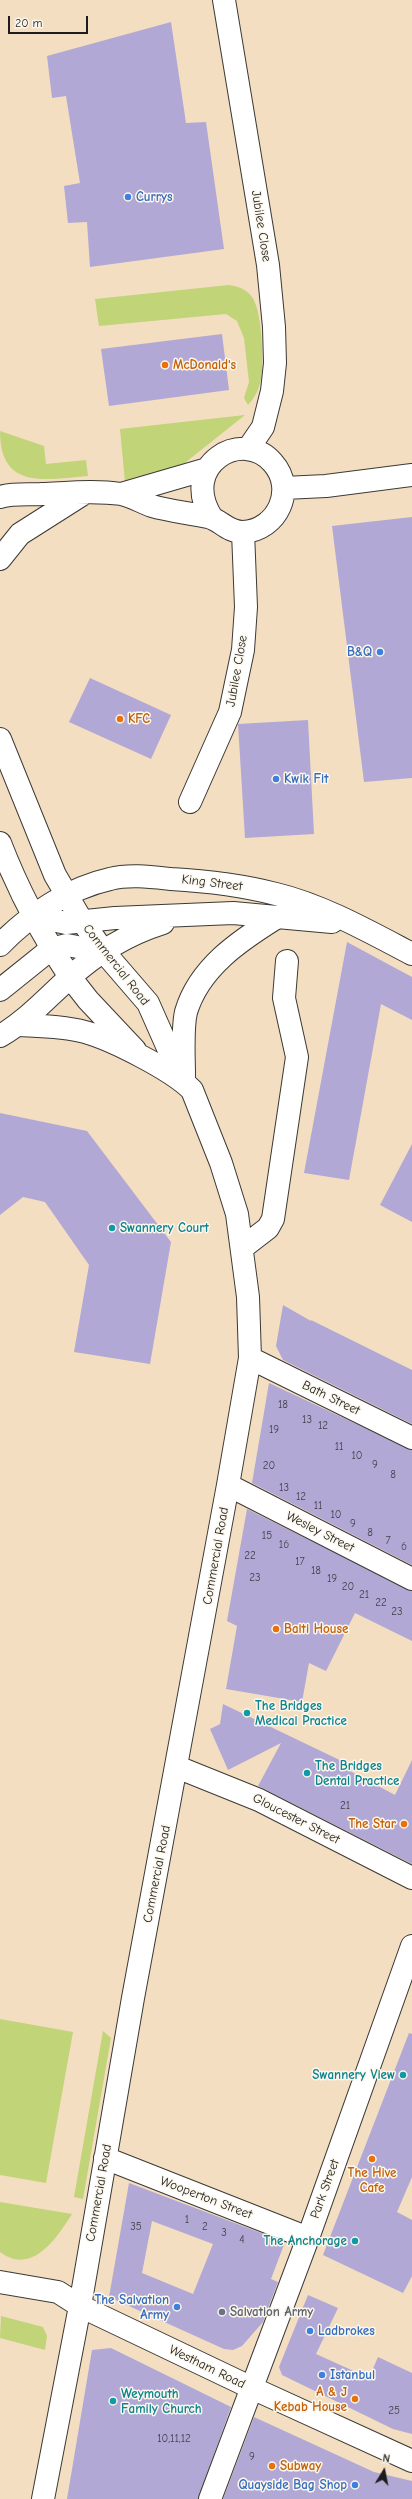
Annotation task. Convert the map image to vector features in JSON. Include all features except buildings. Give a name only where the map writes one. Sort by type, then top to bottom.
[{"type":"street","name":"Jubilee Close","points":[[224,0],[268,265],[274,328],[275,363],[272,391],[263,427],[248,449]]},
{"type":"street","points":[[248,449],[262,454],[273,462],[281,474],[284,488],[282,501],[277,513],[268,523],[256,529],[243,532],[221,525],[212,518],[205,507],[201,494],[202,480],[207,469],[215,459],[225,453],[248,449]]},
{"type":"street","points":[[122,494],[207,469]]},
{"type":"street","points":[[284,488],[326,486],[412,475]]},
{"type":"street","points":[[0,497],[86,492],[122,494],[153,506],[212,518]]},
{"type":"street","points":[[0,559],[20,534],[86,492]]},
{"type":"street","name":"Jubilee Close","points":[[190,802],[230,712],[243,650],[246,607],[243,532]]},
{"type":"street","name":"Commercial Road","points":[[0,739],[55,875],[82,921],[104,952],[148,1003],[184,1082]]},
{"type":"street","name":"Commercial Road","points":[[0,843],[16,883],[51,949],[88,1000],[142,1058]]},
{"type":"street","name":"King Street","points":[[0,945],[34,916],[67,895],[88,885],[112,878],[152,877],[210,881],[278,894],[355,924],[412,954]]},
{"type":"street","name":"King Street","points":[[34,916],[58,922],[233,913],[355,924]]},
{"type":"street","name":"King Street","points":[[0,1036],[19,1025],[70,977],[104,952],[138,931],[191,914]]},
{"type":"street","points":[[184,1082],[186,1013],[197,988],[212,965],[246,937],[276,918]]},
{"type":"street","points":[[0,990],[51,949],[67,946],[104,952]]},
{"type":"street","points":[[242,1248],[268,1228],[273,1219],[297,1057],[284,998],[287,961]]},
{"type":"street","name":"Commercial Road","points":[[19,1025],[85,1032],[111,1042],[142,1058],[184,1082],[192,1090],[221,1163],[237,1214],[248,1297],[250,1358],[105,2158],[80,2306],[43,2499]]},
{"type":"street","name":"Bath Street","points":[[250,1358],[412,1438]]},
{"type":"street","name":"Wesley Street","points":[[228,1485],[412,1579]]},
{"type":"street","name":"Gloucester Street","points":[[177,1767],[259,1800],[412,1878]]},
{"type":"street","name":"Park Street","points":[[210,2499],[308,2238],[412,1946]]},
{"type":"street","name":"Wooperton Street","points":[[105,2158],[308,2238]]},
{"type":"street","name":"Westham Road","points":[[0,2282],[58,2292],[80,2306],[252,2388],[412,2461]]},
{"type":"green space","points":[[229,285],[242,288],[250,294],[258,312],[260,322],[262,372],[256,394],[248,405],[244,398],[249,382],[244,338],[237,321],[226,314],[99,326],[95,299]]},
{"type":"green space","points":[[245,415],[171,474],[125,482],[120,429]]},
{"type":"green space","points":[[0,431],[44,446],[46,464],[86,460],[88,476],[42,479],[28,477],[17,472],[8,464],[2,450]]},
{"type":"green space","points":[[0,2019],[73,2032],[46,2183],[0,2175]]},
{"type":"green space","points":[[103,2031],[111,2038],[83,2199],[74,2197]]},
{"type":"green space","points":[[0,2202],[72,2214],[51,2243],[33,2257],[23,2260],[12,2258],[0,2252]]},
{"type":"green space","points":[[1,2316],[43,2327],[47,2336],[45,2350],[0,2338]]},
{"type":"place","name":"Currys","points":[[128,197]]},
{"type":"place","name":"McDonald's","points":[[165,365]]},
{"type":"place","name":"B&Q","points":[[380,652]]},
{"type":"place","name":"KFC","points":[[120,719]]},
{"type":"place","name":"Kwik Fit","points":[[276,779]]},
{"type":"place","name":"Swannery Court","points":[[112,1228]]},
{"type":"place","name":"Balti House","points":[[276,1629]]},
{"type":"place","name":"The Bridges Medical Practice","points":[[247,1713]]},
{"type":"place","name":"The Bridges Dental Practice","points":[[307,1773]]},
{"type":"place","name":"The Star","points":[[404,1824]]},
{"type":"place","name":"Swannery View","points":[[403,2075]]},
{"type":"place","name":"The Hive Cafe","points":[[372,2159]]},
{"type":"place","name":"The Anchorage","points":[[355,2241]]},
{"type":"place","name":"The Salvation Army","points":[[177,2307]]},
{"type":"place","name":"Salvation Army","points":[[222,2312]]},
{"type":"place","name":"Ladbrokes","points":[[310,2331]]},
{"type":"place","name":"Istanbul","points":[[322,2375]]},
{"type":"place","name":"A & J Kebab House","points":[[355,2399]]},
{"type":"place","name":"Weymouth Family Church","points":[[113,2401]]},
{"type":"place","name":"Subway","points":[[272,2466]]},
{"type":"place","name":"Quayside Bag Shop","points":[[355,2485]]}]
